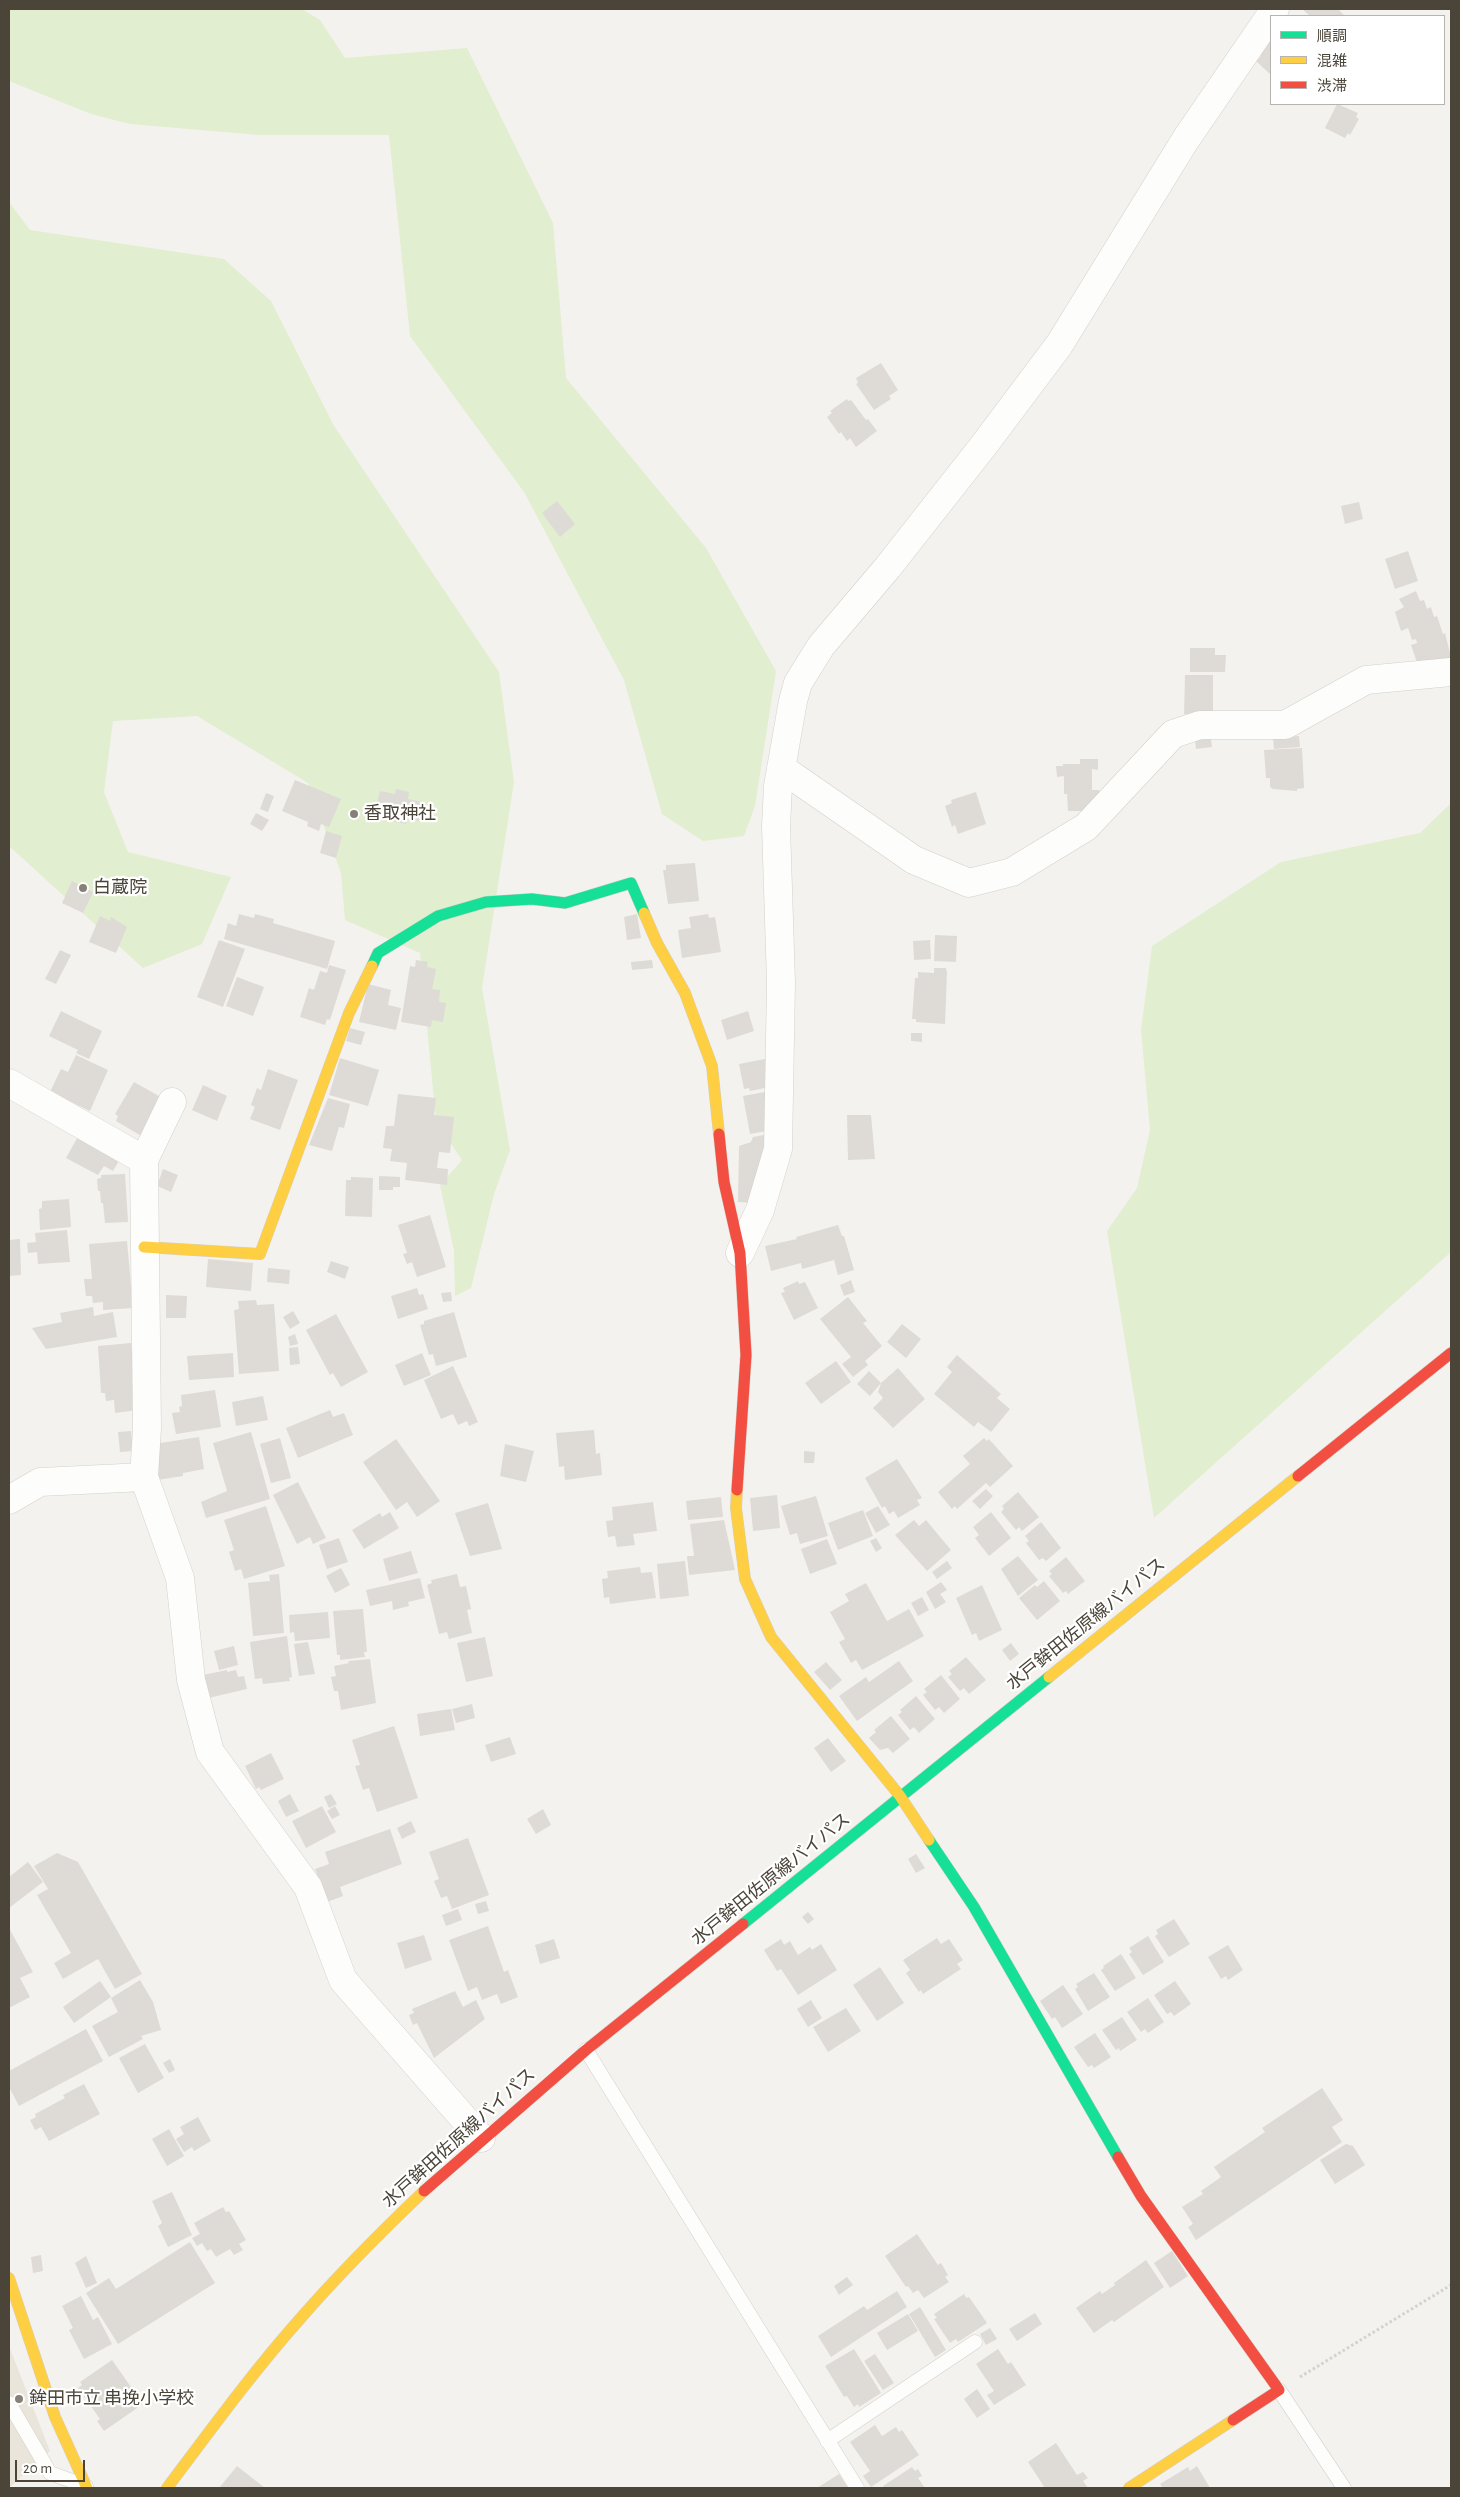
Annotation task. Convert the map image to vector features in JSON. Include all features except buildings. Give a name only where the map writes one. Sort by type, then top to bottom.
[{"type":"street","points":[[740,1253],[760,1210],[778,1149],[781,983],[776,826],[781,768],[793,701],[807,666],[984,445],[1059,344],[1186,139],[1270,16]]},
{"type":"street","points":[[781,768],[914,860],[969,882],[1012,872],[1086,827],[1173,734],[1200,724],[1285,726],[1366,680],[1451,672]]},
{"type":"street","points":[[144,1247],[260,1254],[349,1013],[378,953],[438,916],[486,902],[532,899],[565,903],[631,883],[657,943],[685,993],[712,1066],[724,1182],[740,1253],[746,1355],[736,1508],[745,1579],[771,1637],[900,1796],[974,1907],[1141,2196],[1279,2390],[1129,2488]]},
{"type":"street","points":[[9,1083],[144,1160]]},
{"type":"street","points":[[172,1102],[144,1160],[147,1418],[144,1477],[180,1578],[191,1680],[210,1752],[308,1887],[343,1980],[481,2138]]},
{"type":"street","name":"水戸鉾田佐原線バイパス","points":[[167,2488],[250,2379],[299,2319],[398,2216],[481,2138],[586,2050],[1451,1352]]},
{"type":"street","points":[[9,1500],[40,1482],[144,1477]]},
{"type":"street","points":[[9,2278],[42,2382],[87,2488]]},
{"type":"lane","points":[[586,2050],[857,2488]]},
{"type":"lane","points":[[827,2441],[975,2342]]},
{"type":"lane","points":[[1279,2390],[1344,2488]]},
{"type":"lane","points":[[9,2403],[50,2473],[87,2488]]},
{"type":"path","points":[[1279,2390],[1451,2285]]},
{"type":"shaded area","name":"鉾田市立 串挽小学校","points":[[9,2346],[50,2451],[9,2488]]},
{"type":"green space","points":[[9,9],[302,9],[320,20],[345,58],[467,48],[553,223],[566,378],[706,548],[776,671],[755,806],[744,836],[703,841],[662,814],[624,680],[524,492],[410,336],[389,135],[259,135],[130,124],[91,114],[9,81]]},
{"type":"green space","points":[[9,202],[30,230],[224,259],[271,301],[334,426],[499,672],[514,782],[482,988],[510,1150],[494,1194],[471,1288],[455,1296],[454,1251],[440,1185],[462,1160],[436,1121],[420,953],[345,920],[341,873],[308,783],[197,716],[113,721],[104,792],[128,852],[231,877],[202,944],[143,968],[9,846]]},
{"type":"green space","points":[[1451,803],[1451,1252],[1154,1518],[1107,1231],[1137,1188],[1150,1130],[1141,1030],[1152,946],[1281,862],[1420,833]]},
{"type":"traffic: fast","points":[[372,966],[378,953],[438,916],[486,902],[532,899],[565,903],[631,883],[644,913]]},
{"type":"traffic: fast","points":[[743,1924],[1049,1677]]},
{"type":"traffic: fast","points":[[929,1840],[974,1907],[1118,2157]]},
{"type":"traffic: slow","points":[[644,913],[657,943],[685,993],[712,1066],[719,1134]]},
{"type":"traffic: slow","points":[[144,1247],[260,1254],[349,1013],[372,966]]},
{"type":"traffic: slow","points":[[1049,1677],[1298,1476]]},
{"type":"traffic: slow","points":[[737,1490],[736,1508],[745,1579],[771,1637],[900,1796],[929,1840]]},
{"type":"traffic: slow","points":[[167,2488],[232,2402],[314,2303],[344,2270],[424,2191]]},
{"type":"traffic: slow","points":[[9,2278],[55,2417],[87,2488]]},
{"type":"traffic: slow","points":[[1129,2488],[1233,2420]]},
{"type":"traffic: jam","points":[[719,1134],[724,1182],[740,1253],[746,1355],[737,1490]]},
{"type":"traffic: jam","points":[[1298,1476],[1451,1353]]},
{"type":"traffic: jam","points":[[424,2191],[586,2050],[743,1924]]},
{"type":"traffic: jam","points":[[1118,2157],[1141,2196],[1279,2390],[1233,2420]]},
{"type":"place","name":"香取神社","points":[[354,814]]},
{"type":"place","name":"白蔵院","points":[[83,888]]},
{"type":"place","name":"鉾田市立 串挽小学校","points":[[19,2399]]}]
